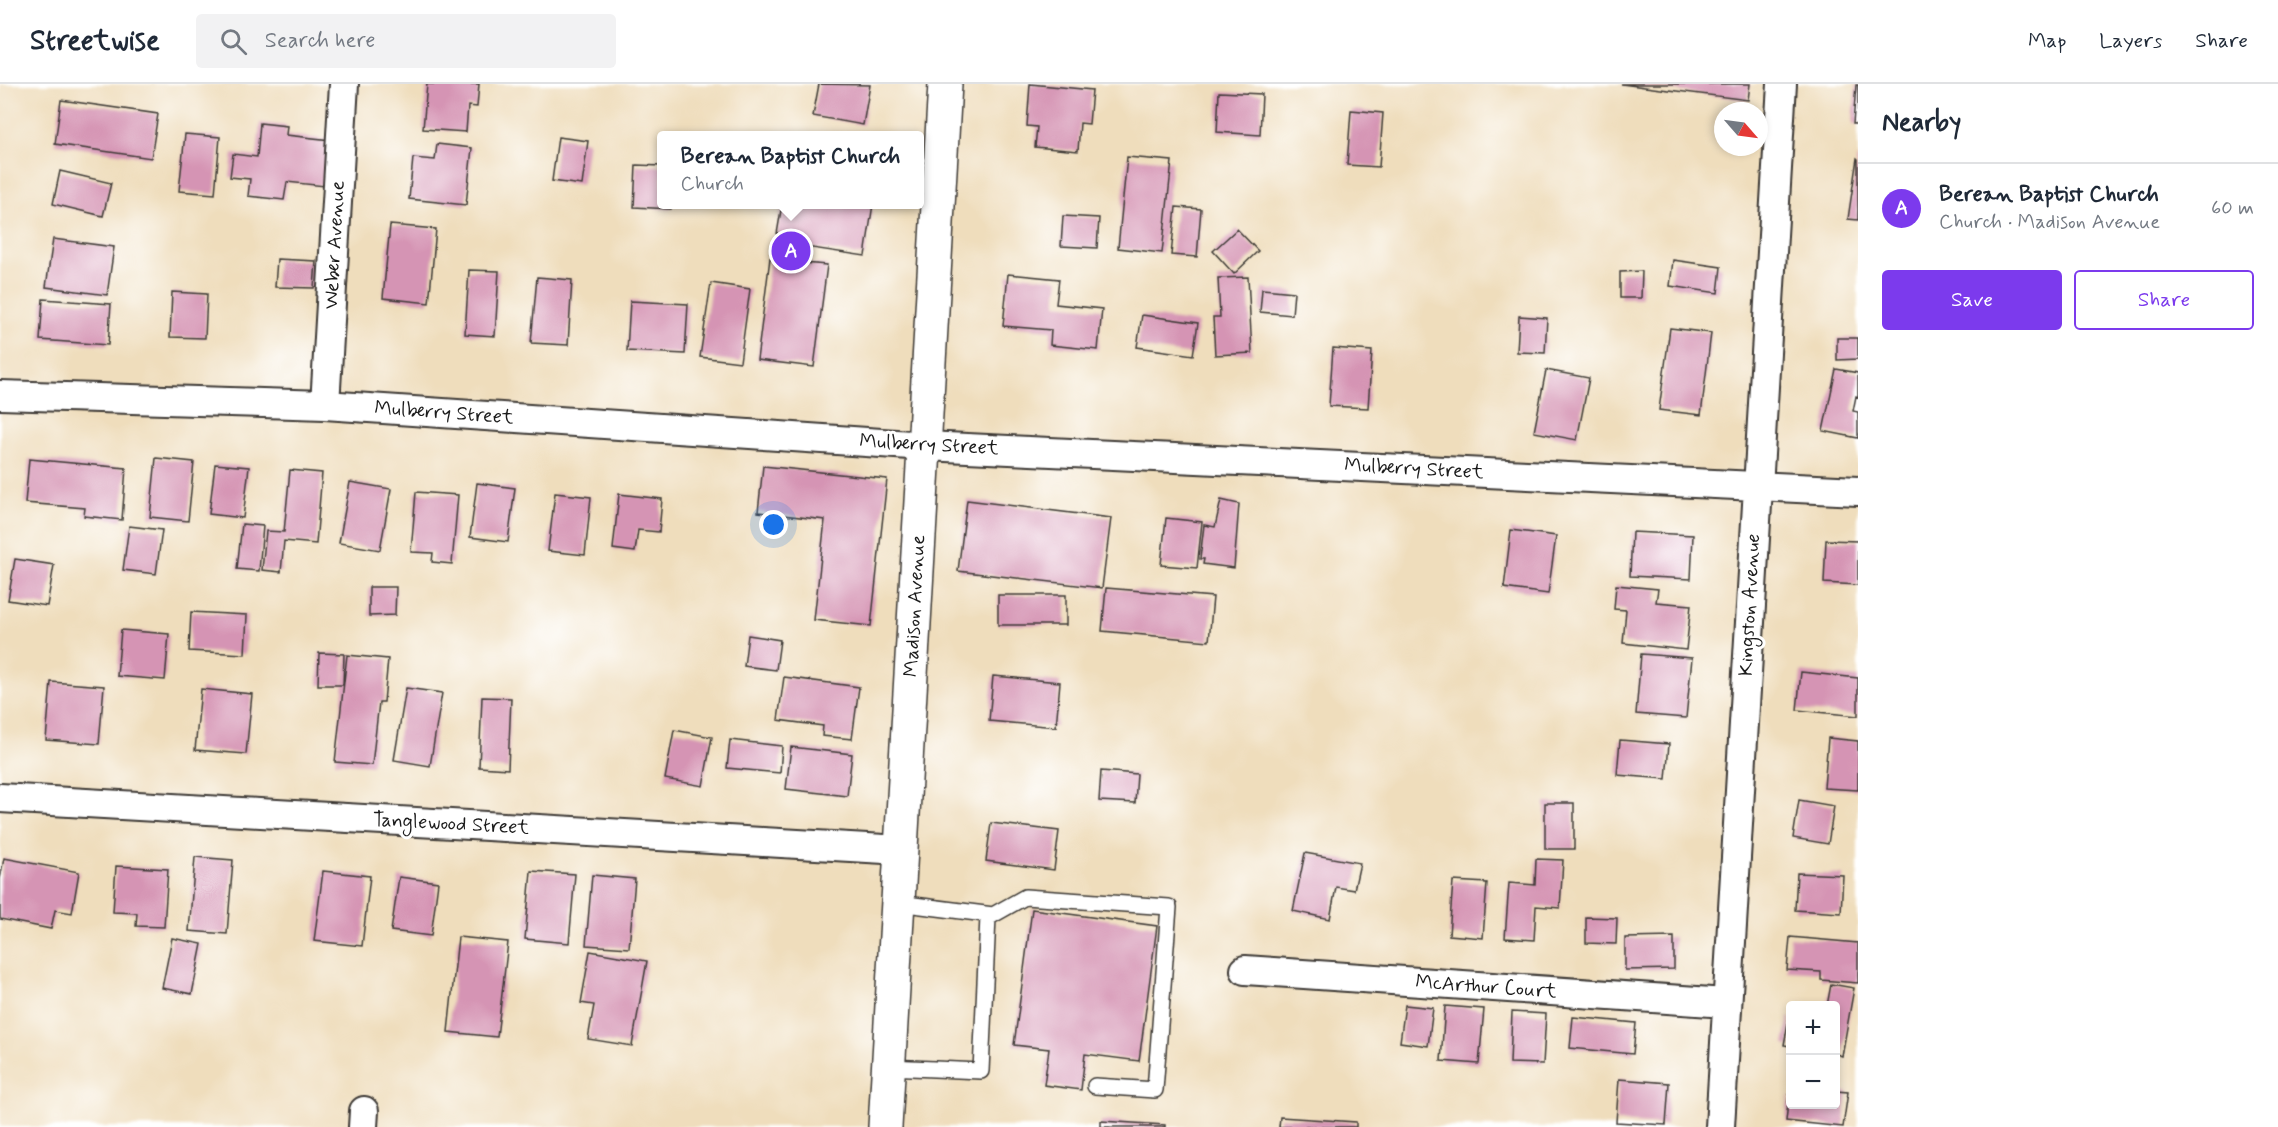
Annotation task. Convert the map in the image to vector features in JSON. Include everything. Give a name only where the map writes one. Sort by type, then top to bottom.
[{"type":"street","name":"Weber Avenue","points":[[325,405],[344,84]]},
{"type":"street","name":"Madison Avenue","points":[[885,1127],[945,84]]},
{"type":"street","name":"Kingston Avenue","points":[[1720,1127],[1782,84]]},
{"type":"street","name":"Mulberry Street","points":[[0,395],[325,405],[925,446],[1858,491]]},
{"type":"street","name":"Tanglewood Street","points":[[0,798],[902,849]]},
{"type":"street","name":"McArthur Court","points":[[1245,970],[1726,1003]]},
{"type":"lane","points":[[888,1067],[981,1071],[988,917],[1025,897],[1169,907],[1155,1090],[1095,1086]]},
{"type":"lane","points":[[898,903],[993,915]]},
{"type":"building","points":[[427,84],[479,84],[477,107],[468,106],[466,132],[423,129]]},
{"type":"building","points":[[819,84],[870,85],[863,125],[813,116]]},
{"type":"building","points":[[1030,84],[1092,90],[1089,124],[1080,123],[1078,151],[1035,147],[1037,127],[1027,126]]},
{"type":"building","points":[[1621,84],[1750,84],[1748,100]]},
{"type":"building","points":[[1856,85],[1858,85],[1858,124],[1853,124]]},
{"type":"building","points":[[1219,92],[1262,94],[1260,135],[1217,132]]},
{"type":"building","points":[[61,100],[158,114],[151,158],[55,144]]},
{"type":"building","points":[[1351,110],[1383,113],[1379,167],[1347,165]]},
{"type":"building","points":[[260,123],[287,126],[286,135],[331,140],[325,186],[287,182],[284,200],[248,196],[250,179],[230,177],[233,154],[257,157]]},
{"type":"building","points":[[185,134],[220,137],[215,194],[179,191]]},
{"type":"building","points":[[558,137],[588,141],[582,185],[552,181]]},
{"type":"building","points":[[437,144],[472,148],[466,205],[409,199],[413,158],[435,160]]},
{"type":"building","points":[[1127,157],[1172,161],[1162,253],[1118,248]]},
{"type":"building","points":[[1858,159],[1858,220],[1848,219]]},
{"type":"building","points":[[636,165],[657,166],[657,208],[634,207]]},
{"type":"building","points":[[60,171],[111,183],[103,216],[53,204]]},
{"type":"building","points":[[1176,207],[1201,209],[1197,257],[1171,255]]},
{"type":"building","points":[[781,209],[872,209],[865,256],[806,247],[804,263],[827,265],[814,367],[757,360],[770,258],[784,260],[773,258]]},
{"type":"building","points":[[1063,216],[1099,218],[1097,248],[1061,246]]},
{"type":"building","points":[[390,225],[436,229],[429,303],[383,298]]},
{"type":"building","points":[[1237,229],[1258,251],[1234,274],[1213,251]]},
{"type":"building","points":[[53,239],[114,247],[107,295],[46,287]]},
{"type":"building","points":[[277,259],[316,261],[314,288],[275,287]]},
{"type":"building","points":[[1673,260],[1721,267],[1718,293],[1670,286]]},
{"type":"building","points":[[469,270],[499,271],[495,336],[465,334]]},
{"type":"building","points":[[1642,271],[1641,298],[1620,298],[1620,272]]},
{"type":"building","points":[[1008,274],[1059,279],[1056,304],[1102,309],[1098,350],[1050,345],[1051,330],[1003,326]]},
{"type":"building","points":[[537,277],[572,280],[568,345],[531,343]]},
{"type":"building","points":[[1248,277],[1252,353],[1215,355],[1213,317],[1220,317],[1218,278]]},
{"type":"building","points":[[711,283],[750,289],[740,362],[700,357]]},
{"type":"building","points":[[1262,289],[1294,292],[1292,315],[1260,312]]},
{"type":"building","points":[[172,292],[207,294],[205,338],[170,337]]},
{"type":"building","points":[[43,299],[111,304],[108,345],[40,340]]},
{"type":"building","points":[[630,301],[688,304],[685,354],[627,351]]},
{"type":"building","points":[[1142,315],[1198,323],[1193,355],[1137,347]]},
{"type":"building","points":[[1519,316],[1547,318],[1545,353],[1517,352]]},
{"type":"building","points":[[1670,328],[1711,333],[1701,415],[1659,410]]},
{"type":"building","points":[[1837,338],[1858,338],[1858,359],[1837,360]]},
{"type":"building","points":[[1333,348],[1372,351],[1368,408],[1329,406]]},
{"type":"building","points":[[1836,369],[1858,373],[1858,397],[1856,396],[1853,411],[1858,412],[1858,438],[1823,431]]},
{"type":"building","points":[[1546,370],[1589,378],[1577,440],[1534,432]]},
{"type":"building","points":[[156,458],[194,462],[188,521],[150,517]]},
{"type":"building","points":[[29,459],[126,468],[122,520],[84,516],[85,508],[25,503]]},
{"type":"building","points":[[215,464],[249,467],[243,518],[209,514]]},
{"type":"building","points":[[763,466],[887,479],[871,626],[814,620],[825,520],[758,512]]},
{"type":"building","points":[[290,470],[322,473],[316,544],[284,541],[281,572],[262,570],[266,531],[284,532]]},
{"type":"building","points":[[350,482],[391,489],[380,550],[339,543]]},
{"type":"building","points":[[477,483],[515,488],[508,542],[470,537]]},
{"type":"building","points":[[416,492],[458,495],[452,564],[432,562],[433,553],[411,552]]},
{"type":"building","points":[[555,493],[591,497],[585,555],[548,551]]},
{"type":"building","points":[[619,494],[662,499],[659,532],[638,530],[635,552],[613,549]]},
{"type":"building","points":[[967,500],[1111,518],[1102,588],[958,571]]},
{"type":"building","points":[[1221,500],[1239,504],[1234,568],[1203,564],[1204,559],[1200,559],[1204,525],[1215,527]]},
{"type":"building","points":[[1166,518],[1202,522],[1197,568],[1161,565]]},
{"type":"building","points":[[242,524],[263,526],[259,571],[237,569]]},
{"type":"building","points":[[129,526],[162,530],[156,574],[123,570]]},
{"type":"building","points":[[1511,530],[1556,536],[1548,594],[1504,588]]},
{"type":"building","points":[[1632,532],[1693,535],[1691,579],[1630,576]]},
{"type":"building","points":[[1826,540],[1858,541],[1858,585],[1824,583]]},
{"type":"building","points":[[15,559],[54,565],[47,606],[8,600]]},
{"type":"building","points":[[1616,585],[1658,589],[1656,602],[1691,605],[1686,650],[1623,643],[1626,610],[1614,609]]},
{"type":"building","points":[[369,587],[396,587],[395,615],[369,616]]},
{"type":"building","points":[[1106,588],[1213,597],[1209,641],[1102,631]]},
{"type":"building","points":[[998,595],[1066,595],[1066,625],[998,625]]},
{"type":"building","points":[[191,612],[247,615],[245,654],[189,651]]},
{"type":"building","points":[[121,630],[169,634],[165,680],[117,676]]},
{"type":"building","points":[[748,635],[780,640],[776,670],[744,666]]},
{"type":"building","points":[[319,653],[344,654],[343,685],[318,685]]},
{"type":"building","points":[[1641,654],[1692,658],[1686,718],[1636,714]]},
{"type":"building","points":[[347,655],[388,659],[384,702],[379,702],[372,765],[335,762]]},
{"type":"building","points":[[1801,672],[1858,678],[1858,716],[1797,710]]},
{"type":"building","points":[[993,676],[1060,682],[1056,727],[989,721]]},
{"type":"building","points":[[784,677],[859,687],[852,739],[822,736],[823,726],[778,720]]},
{"type":"building","points":[[51,682],[104,686],[99,744],[46,740]]},
{"type":"building","points":[[406,688],[442,693],[430,766],[394,760]]},
{"type":"building","points":[[201,689],[252,694],[246,754],[195,750]]},
{"type":"building","points":[[482,697],[511,698],[508,769],[479,767]]},
{"type":"building","points":[[674,730],[712,737],[703,786],[665,779]]},
{"type":"building","points":[[1828,738],[1858,741],[1858,790],[1824,788]]},
{"type":"building","points":[[730,740],[782,746],[780,773],[727,768]]},
{"type":"building","points":[[1620,740],[1669,744],[1666,779],[1617,775]]},
{"type":"building","points":[[791,747],[852,754],[847,796],[786,789]]},
{"type":"building","points":[[1101,771],[1137,774],[1135,803],[1099,801]]},
{"type":"building","points":[[1799,800],[1834,806],[1828,844],[1793,838]]},
{"type":"building","points":[[1545,803],[1574,803],[1574,849],[1545,849]]},
{"type":"building","points":[[991,823],[1059,831],[1054,870],[986,861]]},
{"type":"building","points":[[1305,853],[1360,863],[1354,890],[1336,887],[1330,919],[1293,911]]},
{"type":"building","points":[[195,857],[233,860],[227,934],[189,931]]},
{"type":"building","points":[[4,858],[79,872],[72,913],[55,910],[51,929],[0,919],[0,879]]},
{"type":"building","points":[[1536,859],[1563,860],[1560,908],[1536,906],[1534,940],[1505,938],[1509,883],[1535,885]]},
{"type":"building","points":[[116,866],[168,869],[164,927],[136,926],[137,913],[113,912]]},
{"type":"building","points":[[323,871],[370,876],[362,946],[314,941]]},
{"type":"building","points":[[531,871],[575,874],[569,943],[525,939]]},
{"type":"building","points":[[1797,873],[1843,875],[1841,913],[1795,910]]},
{"type":"building","points":[[592,875],[635,879],[629,948],[586,945]]},
{"type":"building","points":[[399,877],[438,882],[431,936],[391,931]]},
{"type":"building","points":[[1453,881],[1487,883],[1483,938],[1449,935]]},
{"type":"building","points":[[1032,909],[1157,926],[1139,1061],[1085,1054],[1081,1090],[1044,1085],[1049,1049],[1014,1045]]},
{"type":"building","points":[[1586,917],[1617,918],[1616,944],[1586,943]]},
{"type":"building","points":[[458,937],[508,942],[497,1037],[448,1032]]},
{"type":"building","points":[[1674,937],[1674,969],[1625,970],[1625,938]]},
{"type":"building","points":[[1790,937],[1858,943],[1858,983],[1821,980],[1821,972],[1787,970]]},
{"type":"building","points":[[172,938],[202,944],[192,994],[162,988]]},
{"type":"building","points":[[590,951],[647,961],[632,1046],[588,1039],[594,1005],[581,1003]]},
{"type":"building","points":[[1831,984],[1854,988],[1842,1056],[1840,1055],[1840,1001],[1828,1001]]},
{"type":"building","points":[[1405,1005],[1433,1008],[1428,1046],[1400,1042]]},
{"type":"building","points":[[1445,1006],[1484,1009],[1479,1064],[1441,1061]]},
{"type":"building","points":[[1512,1012],[1546,1014],[1543,1064],[1510,1063]]},
{"type":"building","points":[[1573,1017],[1636,1023],[1633,1054],[1570,1048]]},
{"type":"building","points":[[1619,1079],[1669,1083],[1666,1125],[1616,1122]]},
{"type":"building","points":[[1840,1091],[1848,1092],[1843,1127],[1786,1121],[1787,1109],[1840,1109]]},
{"type":"building","points":[[1280,1117],[1356,1122],[1356,1127],[1279,1127]]},
{"type":"building","points":[[1101,1121],[1165,1125],[1165,1127],[1101,1127]]},
{"type":"place","name":"Berean Baptist Church","points":[[791,251]]}]
